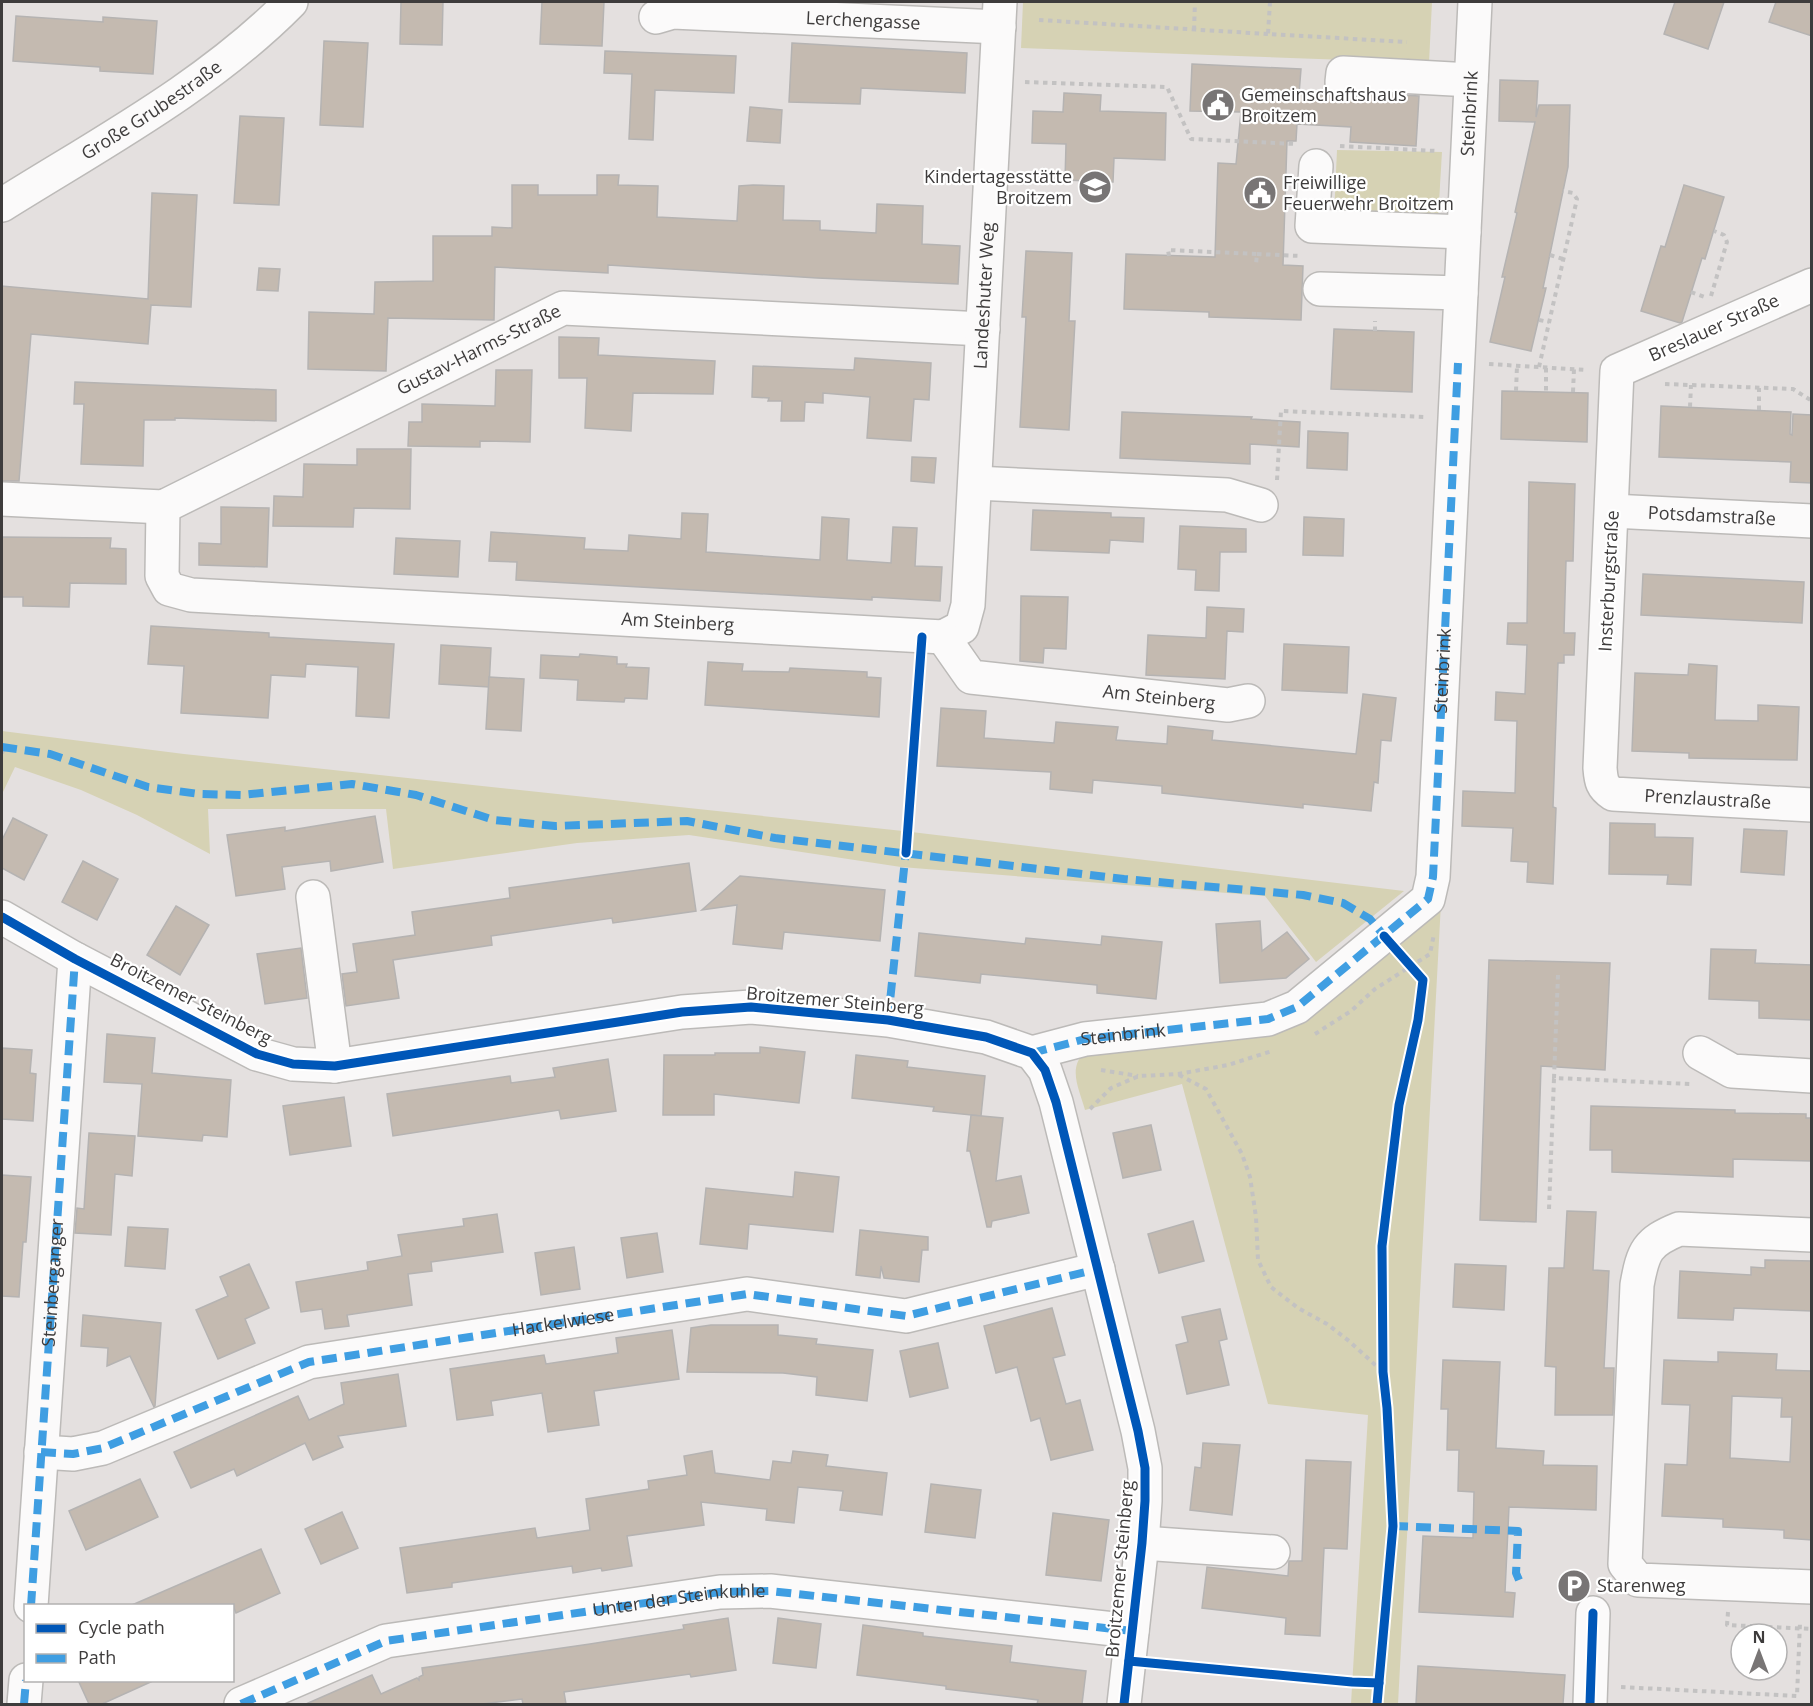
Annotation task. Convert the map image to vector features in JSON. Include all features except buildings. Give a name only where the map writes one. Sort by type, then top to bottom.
[{"type":"street","name":"Große Grubestraße","points":[[2,205],[196,82],[236,53],[291,2]]},
{"type":"street","name":"Steinbrink","points":[[1032,1053],[1084,1039],[1268,1019],[1297,1007],[1428,899],[1433,877],[1475,2]]},
{"type":"street","name":"Lerchengasse","points":[[656,17],[673,12],[1000,14]]},
{"type":"street","name":"Landeshuter Weg","points":[[943,638],[962,627],[968,605],[1000,14]]},
{"type":"street","points":[[1342,82],[1343,73],[1471,80]]},
{"type":"street","points":[[1317,152],[1312,226],[1464,232]]},
{"type":"street","name":"Breslauer Straße","points":[[1617,377],[1700,334],[1812,285]]},
{"type":"street","points":[[1320,289],[1461,293]]},
{"type":"street","name":"Gustav-Harms-Straße","points":[[2,499],[163,507],[563,308],[983,329]]},
{"type":"street","name":"Insterburgstraße","points":[[1605,789],[1601,780],[1600,768],[1617,377]]},
{"type":"street","points":[[975,483],[1227,495],[1261,505]]},
{"type":"street","name":"Am Steinberg","points":[[163,507],[162,576],[169,589],[191,595],[943,638],[971,677],[1228,705],[1248,701]]},
{"type":"street","name":"Potsdamstraße","points":[[1612,511],[1812,521]]},
{"type":"street","name":"Prenzlaustraße","points":[[1605,789],[1613,794],[1812,805]]},
{"type":"street","points":[[313,897],[335,1066]]},
{"type":"street","name":"Broitzemer Steinberg","points":[[2,917],[75,959],[256,1054],[293,1064],[335,1066],[682,1012],[751,1007],[888,1020],[943,1028],[986,1037],[1032,1053],[1045,1070],[1056,1102],[1138,1431],[1145,1468],[1142,1543],[1125,1704]]},
{"type":"street","name":"Steinberganger","points":[[31,1604],[75,959]]},
{"type":"street","points":[[1702,1054],[1732,1071],[1812,1076]]},
{"type":"street","points":[[1812,1235],[1679,1229],[1659,1237],[1645,1253],[1637,1285],[1625,1564],[1638,1580],[1812,1587]]},
{"type":"street","name":"Hackelwiese","points":[[41,1452],[73,1454],[103,1448],[309,1362],[747,1294],[906,1316],[1098,1269]]},
{"type":"street","points":[[1142,1543],[1273,1551]]},
{"type":"street","name":"Unter der Steinkuhle","points":[[241,1704],[386,1641],[720,1592],[770,1591],[1132,1631]]},
{"type":"street","points":[[1590,1695],[1593,1613]]},
{"type":"street","points":[[24,1704],[26,1682]]},
{"type":"path","points":[[1194,30],[1195,2]]},
{"type":"path","points":[[1268,34],[1270,2]]},
{"type":"path","points":[[1039,20],[1407,42]]},
{"type":"path","points":[[997,81],[1167,87],[1191,139],[1317,152],[1468,152]]},
{"type":"path","points":[[1539,367],[1576,199],[1573,193],[1563,191]]},
{"type":"path","points":[[1700,334],[1727,242],[1724,235],[1714,231]]},
{"type":"path","points":[[1169,256],[1168,250],[1312,256],[1321,264],[1320,289]]},
{"type":"path","points":[[1256,264],[1257,254]]},
{"type":"path","points":[[1550,255],[1563,259]]},
{"type":"path","points":[[1691,292],[1711,299]]},
{"type":"path","points":[[1539,320],[1549,322]]},
{"type":"path","points":[[1458,363],[1574,369],[1617,377],[1690,385],[1793,389],[1812,401]]},
{"type":"path","points":[[1516,366],[1516,391]]},
{"type":"path","points":[[1546,368],[1546,392]]},
{"type":"path","points":[[1573,392],[1574,369]]},
{"type":"path","points":[[1690,385],[1690,407]]},
{"type":"path","points":[[1759,388],[1759,410]]},
{"type":"path","points":[[1261,505],[1277,486],[1281,411],[1456,418]]},
{"type":"path","points":[[2,753],[6,747]]},
{"type":"path","points":[[1549,1209],[1558,975]]},
{"type":"path","points":[[1554,1078],[1704,1084],[1702,1054]]},
{"type":"path","points":[[1178,1074],[1206,1089],[1242,1154],[1250,1178],[1256,1217],[1258,1260],[1271,1287],[1298,1308],[1342,1335],[1383,1372]]},
{"type":"path","points":[[1590,1695],[1797,1696],[1800,1623]]},
{"type":"shaded area","points":[[1023,2],[1432,2],[1429,63],[1021,48]]},
{"type":"shaded area","points":[[1337,150],[1442,152],[1438,219],[1334,215]]},
{"type":"shaded area","points":[[2,731],[184,754],[903,831],[1404,891],[1316,962],[1265,896],[901,867],[689,835],[577,843],[393,869],[386,809],[208,809],[210,854],[137,815],[81,790],[15,767],[2,794]]},
{"type":"shaded area","points":[[1441,903],[1398,1704],[1351,1704],[1368,1415],[1268,1404],[1182,1084],[1085,1110],[1076,1081],[1076,1067],[1083,1054],[1274,1030]]},
{"type":"marked path","points":[[1032,1053],[1085,1039],[1268,1019],[1297,1007],[1428,899],[1433,877],[1458,363]]},
{"type":"marked path","points":[[2,747],[50,754],[148,787],[199,794],[242,795],[352,784],[416,795],[494,820],[555,826],[687,821],[775,838],[1124,879],[1303,895],[1343,903],[1370,919],[1387,939]]},
{"type":"marked path","points":[[888,1020],[906,850]]},
{"type":"marked path","points":[[31,1604],[75,959]]},
{"type":"marked path","points":[[41,1452],[73,1454],[103,1448],[309,1362],[747,1294],[906,1316],[1098,1269]]},
{"type":"marked path","points":[[1393,1526],[1518,1531],[1516,1573],[1519,1580]]},
{"type":"marked path","points":[[241,1704],[386,1641],[720,1592],[770,1591],[1132,1631]]},
{"type":"marked path","points":[[24,1704],[26,1682]]},
{"type":"cycle path","points":[[906,853],[922,637]]},
{"type":"cycle path","points":[[2,917],[75,959],[257,1054],[293,1064],[335,1066],[682,1012],[751,1007],[888,1020],[986,1037],[1032,1053],[1045,1070],[1056,1102],[1138,1431],[1145,1468],[1142,1543],[1124,1704]]},
{"type":"cycle path","points":[[1377,1704],[1393,1526],[1383,1372],[1382,1246],[1399,1105],[1418,1020],[1423,980],[1384,936]]},
{"type":"cycle path","points":[[1590,1704],[1593,1613]]},
{"type":"cycle path","points":[[1129,1661],[1379,1683]]},
{"type":"place","name":"Gemeinschaftshaus Broitzem","points":[[1218,105]]},
{"type":"place","name":"Kindertagesstätte Broitzem","points":[[1095,187]]},
{"type":"place","name":"Freiwillige Feuerwehr Broitzem","points":[[1260,193]]},
{"type":"place","name":"Starenweg","points":[[1574,1586]]}]
